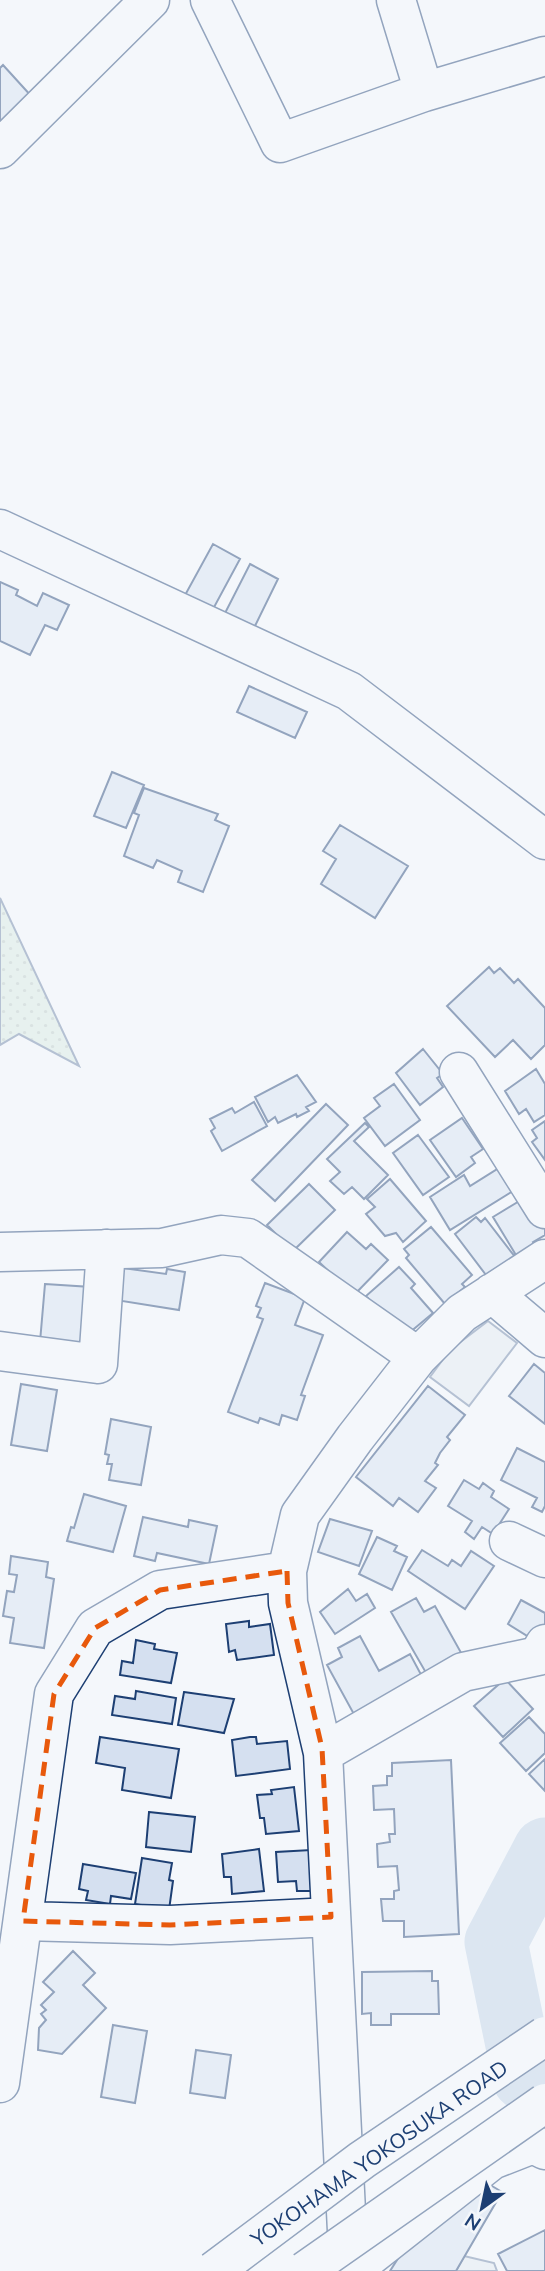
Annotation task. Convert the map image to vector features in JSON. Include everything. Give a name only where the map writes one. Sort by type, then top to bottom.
[{"type":"main road","points":[[0,149],[150,0]]},
{"type":"main road","points":[[210,0],[280,143],[424,92],[545,56]]},
{"type":"main road","points":[[396,0],[424,92]]},
{"type":"main road","points":[[0,529],[349,691],[545,840]]},
{"type":"main road","points":[[459,1072],[545,1209]]},
{"type":"main road","points":[[0,1252],[162,1248],[221,1235],[248,1238],[418,1357]]},
{"type":"main road","points":[[0,1351],[98,1364],[106,1249]]},
{"type":"main road","points":[[350,2271],[323,1754],[288,1603],[287,1572],[300,1515],[418,1357],[462,1313],[545,1259]]},
{"type":"main road","points":[[492,1293],[545,1338]]},
{"type":"main road","points":[[509,1541],[545,1558]]},
{"type":"main road","points":[[0,2082],[14,1935],[54,1695],[95,1628],[160,1590],[287,1572]]},
{"type":"main road","points":[[323,1754],[463,1672],[538,1656],[545,1644]]},
{"type":"main road","points":[[14,1935],[331,1917]]},
{"type":"main road","name":"YOKOHAMA YOKOSUKA ROAD","points":[[214,2271],[362,2160],[545,2036]]},
{"type":"main road","points":[[305,2271],[545,2103]]},
{"type":"main road","points":[[350,2271],[492,2160],[533,2144],[545,2150]]},
{"type":"highlighted area","points":[[287,1571],[288,1603],[322,1748],[331,1917],[170,1925],[23,1921],[54,1694],[95,1628],[160,1590]]},
{"type":"shaded area","points":[[0,898],[79,1066],[19,1034],[0,1045]]},
{"type":"shaded area","points":[[488,1321],[517,1343],[469,1406],[430,1377],[450,1350]]},
{"type":"shaded area","points":[[464,2256],[494,2263],[497,2271],[456,2271]]},
{"type":"building","points":[[3,65],[33,98],[0,128],[0,68]]},
{"type":"building","points":[[213,544],[240,559],[212,611],[184,597]]},
{"type":"building","points":[[250,564],[278,579],[252,632],[223,617]]},
{"type":"building","points":[[0,582],[18,590],[16,595],[37,606],[43,593],[69,605],[57,630],[45,625],[30,655],[0,641]]},
{"type":"building","points":[[249,686],[307,712],[295,738],[237,712]]},
{"type":"building","points":[[112,772],[144,785],[126,828],[94,816]]},
{"type":"building","points":[[144,788],[218,814],[215,820],[229,826],[203,892],[178,882],[182,871],[157,860],[153,868],[124,856],[139,815],[134,813]]},
{"type":"building","points":[[340,825],[408,866],[375,918],[321,884],[336,859],[323,851]]},
{"type":"building","points":[[489,967],[494,973],[500,968],[514,983],[518,979],[545,1008],[545,1045],[531,1059],[513,1040],[495,1057],[447,1006]]},
{"type":"building","points":[[423,1049],[443,1074],[437,1078],[443,1087],[420,1105],[396,1073]]},
{"type":"building","points":[[536,1069],[545,1084],[545,1115],[534,1122],[526,1109],[519,1114],[505,1091]]},
{"type":"building","points":[[297,1075],[316,1102],[306,1107],[309,1111],[297,1117],[296,1114],[278,1123],[275,1117],[268,1122],[255,1097]]},
{"type":"building","points":[[394,1084],[420,1120],[385,1146],[364,1118],[380,1106],[374,1098]]},
{"type":"building","points":[[254,1102],[267,1126],[222,1151],[211,1131],[215,1128],[210,1119],[232,1108],[235,1113]]},
{"type":"building","points":[[326,1104],[348,1125],[275,1201],[252,1180]]},
{"type":"building","points":[[462,1118],[483,1149],[471,1157],[475,1163],[456,1177],[430,1140]]},
{"type":"building","points":[[545,1121],[545,1160],[532,1142],[537,1138],[532,1130]]},
{"type":"building","points":[[365,1123],[369,1127],[354,1141],[388,1175],[364,1199],[352,1187],[344,1194],[330,1181],[340,1172],[327,1159]]},
{"type":"building","points":[[418,1135],[449,1177],[423,1195],[393,1153]]},
{"type":"building","points":[[499,1168],[513,1191],[450,1230],[430,1197],[464,1175],[470,1186]]},
{"type":"building","points":[[390,1179],[426,1221],[403,1242],[396,1233],[385,1236],[366,1214],[375,1207],[367,1199]]},
{"type":"building","points":[[309,1184],[335,1210],[293,1251],[267,1225]]},
{"type":"building","points":[[526,1197],[545,1227],[545,1235],[533,1242],[537,1249],[519,1260],[493,1217]]},
{"type":"building","points":[[476,1217],[481,1222],[485,1218],[519,1262],[489,1279],[455,1234]]},
{"type":"building","points":[[431,1227],[472,1275],[462,1284],[465,1287],[445,1304],[406,1258],[409,1255],[404,1249]]},
{"type":"building","points":[[347,1232],[366,1249],[371,1244],[388,1260],[354,1295],[319,1262]]},
{"type":"building","points":[[399,1267],[415,1284],[411,1288],[433,1313],[403,1338],[366,1296]]},
{"type":"building","points":[[123,1268],[166,1274],[167,1269],[185,1272],[179,1310],[122,1301],[122,1297],[118,1296]]},
{"type":"building","points":[[265,1283],[305,1298],[295,1325],[323,1335],[301,1395],[305,1396],[297,1420],[282,1415],[279,1425],[260,1418],[258,1423],[228,1412],[263,1319],[257,1317],[261,1308],[256,1306]]},
{"type":"building","points":[[45,1284],[91,1287],[87,1346],[40,1342]]},
{"type":"building","points":[[534,1364],[545,1373],[545,1424],[509,1396]]},
{"type":"building","points":[[21,1384],[57,1390],[47,1451],[11,1445]]},
{"type":"building","points":[[428,1386],[465,1415],[447,1437],[450,1440],[435,1463],[438,1465],[425,1481],[436,1488],[418,1512],[399,1498],[393,1506],[356,1477]]},
{"type":"building","points":[[111,1419],[151,1427],[141,1485],[109,1480],[112,1464],[107,1464],[109,1455],[105,1454]]},
{"type":"building","points":[[517,1448],[545,1462],[545,1506],[542,1512],[532,1507],[537,1498],[501,1480]]},
{"type":"building","points":[[464,1480],[479,1489],[483,1483],[494,1491],[491,1497],[509,1509],[493,1534],[482,1527],[474,1539],[465,1532],[472,1521],[448,1506]]},
{"type":"building","points":[[84,1494],[126,1506],[113,1552],[67,1541],[71,1527],[74,1528]]},
{"type":"building","points":[[143,1517],[188,1527],[189,1520],[217,1526],[209,1564],[157,1553],[155,1561],[134,1556]]},
{"type":"building","points":[[330,1519],[372,1531],[359,1566],[318,1552]]},
{"type":"building","points":[[377,1537],[397,1546],[394,1551],[407,1557],[392,1590],[359,1574]]},
{"type":"building","points":[[422,1550],[448,1566],[452,1560],[461,1566],[471,1551],[494,1566],[465,1609],[408,1571]]},
{"type":"building","points":[[11,1556],[48,1562],[46,1577],[54,1579],[44,1648],[10,1643],[14,1618],[3,1616],[7,1591],[14,1592],[17,1575],[9,1574]]},
{"type":"building","points":[[348,1589],[356,1601],[367,1594],[375,1608],[335,1634],[320,1612]]},
{"type":"building","points":[[416,1598],[424,1612],[435,1606],[464,1658],[429,1678],[391,1612]]},
{"type":"building","points":[[521,1600],[545,1613],[545,1628],[537,1642],[508,1624]]},
{"type":"building","points":[[249,1621],[249,1627],[270,1624],[274,1655],[237,1660],[235,1650],[229,1652],[226,1624]]},
{"type":"building","points":[[360,1636],[379,1671],[410,1654],[425,1682],[356,1718],[327,1665],[342,1657],[338,1648]]},
{"type":"building","points":[[136,1640],[155,1644],[154,1649],[177,1653],[171,1683],[120,1675],[122,1661],[133,1663]]},
{"type":"building","points":[[505,1679],[533,1709],[503,1737],[474,1706]]},
{"type":"building","points":[[136,1691],[176,1698],[172,1724],[112,1715],[115,1696],[135,1699]]},
{"type":"building","points":[[184,1692],[234,1699],[224,1733],[178,1725]]},
{"type":"building","points":[[529,1717],[545,1734],[545,1753],[526,1771],[500,1743]]},
{"type":"building","points":[[100,1737],[179,1749],[171,1798],[122,1790],[125,1768],[96,1763]]},
{"type":"building","points":[[256,1737],[257,1744],[287,1741],[290,1769],[236,1776],[232,1740]]},
{"type":"building","points":[[545,1759],[545,1791],[529,1774]]},
{"type":"building","points":[[451,1760],[459,1934],[404,1937],[404,1921],[383,1921],[381,1899],[394,1899],[394,1891],[399,1890],[397,1866],[378,1867],[377,1844],[390,1842],[389,1834],[395,1834],[394,1809],[374,1810],[373,1786],[387,1785],[387,1776],[392,1776],[392,1763]]},
{"type":"building","points":[[294,1787],[299,1831],[266,1834],[264,1818],[260,1818],[257,1795],[272,1794],[271,1790]]},
{"type":"building","points":[[149,1812],[195,1817],[191,1852],[146,1847]]},
{"type":"building","points":[[259,1849],[264,1891],[232,1894],[231,1877],[224,1877],[222,1854]]},
{"type":"building","points":[[311,1850],[313,1891],[297,1891],[296,1881],[278,1882],[276,1852]]},
{"type":"building","points":[[142,1858],[172,1863],[169,1880],[173,1881],[169,1910],[135,1904]]},
{"type":"building","points":[[83,1864],[136,1873],[131,1899],[111,1896],[110,1904],[86,1900],[88,1891],[79,1889]]},
{"type":"building","points":[[73,1951],[95,1973],[83,1985],[106,2008],[62,2054],[38,2050],[39,2028],[46,2020],[41,2014],[46,2010],[41,2005],[54,1992],[43,1982]]},
{"type":"building","points":[[432,1971],[432,1981],[438,1981],[439,2014],[391,2014],[391,2025],[371,2025],[371,2013],[362,2014],[362,1972]]},
{"type":"building","points":[[113,2025],[147,2031],[135,2103],[101,2097]]},
{"type":"building","points":[[196,2050],[231,2055],[225,2098],[190,2093]]},
{"type":"building","points":[[482,2180],[502,2192],[456,2271],[390,2271],[413,2235]]},
{"type":"building","points":[[545,2230],[545,2271],[507,2271],[498,2254]]},
{"type":"waterway","points":[[545,1849],[496,1942],[524,2079],[545,2095]]}]
